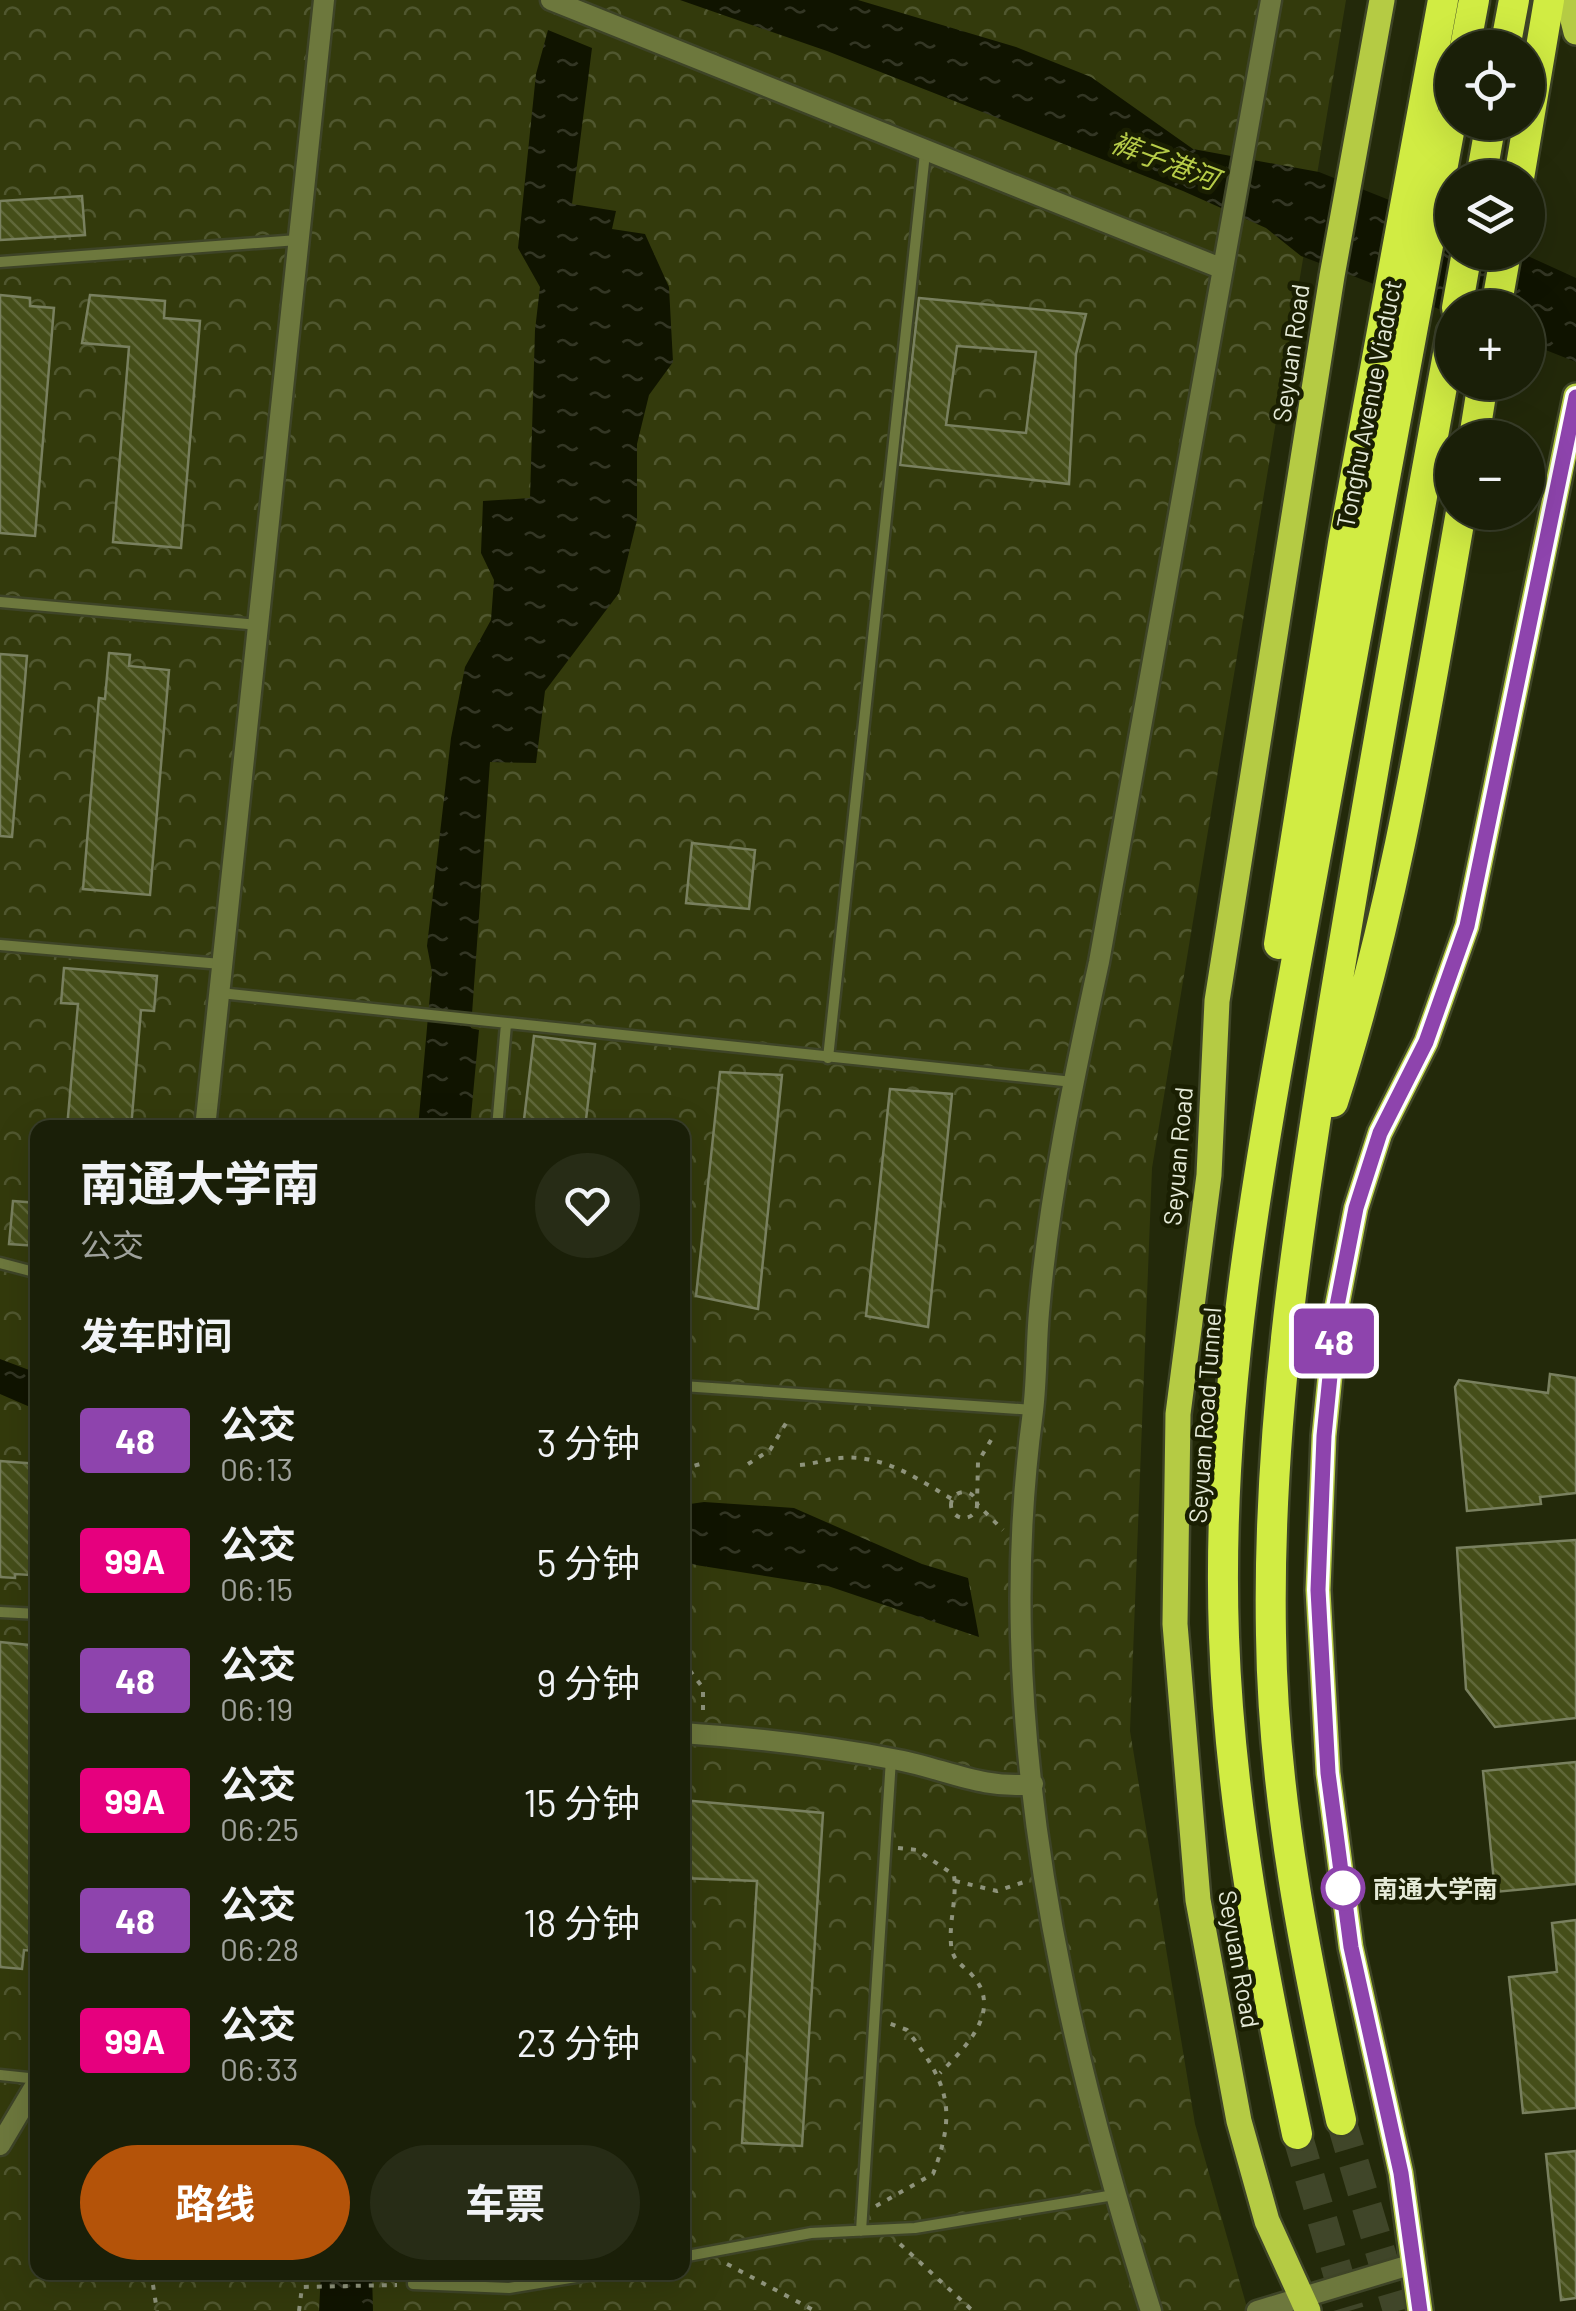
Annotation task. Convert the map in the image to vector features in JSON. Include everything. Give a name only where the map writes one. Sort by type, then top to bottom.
[{"type":"highway","points":[[1250,1240],[1269,1002],[1340,562],[1388,299],[1421,202],[1443,0]]},
{"type":"highway","points":[[1468,30],[1474,0]]},
{"type":"highway","points":[[1509,30],[1514,0]]},
{"type":"highway","points":[[1522,160],[1549,0]]},
{"type":"highway","name":"Tonghu Avenue Viaduct","points":[[1343,703],[1415,316],[1421,202],[1443,140]]},
{"type":"highway","points":[[1341,2120],[1304,1949],[1281,1778],[1271,1638],[1273,1494],[1283,1351],[1303,1195],[1381,714],[1439,400]]},
{"type":"highway","points":[[1303,1195],[1366,998],[1426,713],[1458,530]]},
{"type":"highway","name":"Seyuan Road Tunnel","points":[[1296,2134],[1259,1956],[1235,1802],[1224,1635],[1225,1497],[1250,1240],[1343,703]]},
{"type":"main road","name":"Seyuan Road","points":[[1305,2304],[1267,2221],[1224,2049],[1192,1847],[1175,1605],[1178,1414],[1209,1175],[1217,1001],[1332,276],[1382,0]]},
{"type":"main road","points":[[1568,0],[1576,32]]},
{"type":"main road","points":[[1420,2311],[1401,2173],[1351,1947],[1328,1773],[1318,1590],[1324,1436],[1337,1306],[1356,1208],[1380,1133],[1426,1042],[1467,926],[1573,432],[1576,396]]},
{"type":"street","points":[[206,1120],[324,0]]},
{"type":"street","points":[[551,0],[925,153],[1224,269]]},
{"type":"street","points":[[1151,2311],[1114,2195],[1072,2029],[1044,1874],[1021,1638],[1022,1531],[1038,1312],[1073,1082],[1099,962],[1271,0]]},
{"type":"street","points":[[693,1734],[796,1741],[891,1759],[1001,1788],[1034,1784]]},
{"type":"street","points":[[0,2146],[30,2094]]},
{"type":"street","points":[[1256,2311],[1305,2304],[1413,2264]]},
{"type":"lane","points":[[828,1058],[925,153]]},
{"type":"lane","points":[[0,262],[299,240]]},
{"type":"lane","points":[[0,602],[258,625]]},
{"type":"lane","points":[[0,944],[222,964]]},
{"type":"lane","points":[[220,993],[1073,1082]]},
{"type":"lane","points":[[498,1120],[506,1024]]},
{"type":"lane","points":[[0,1263],[30,1271]]},
{"type":"lane","points":[[690,1387],[1033,1410]]},
{"type":"lane","points":[[0,1612],[30,1614]]},
{"type":"lane","points":[[861,2231],[891,1759]]},
{"type":"lane","points":[[0,2076],[30,2079]]},
{"type":"lane","points":[[690,2255],[811,2234],[897,2229],[1114,2195]]},
{"type":"lane","points":[[433,2280],[510,2288],[558,2280]]},
{"type":"path","points":[[748,1464],[770,1450],[786,1423]]},
{"type":"path","points":[[952,1499],[951,1510],[963,1519],[976,1512],[978,1462],[991,1440]]},
{"type":"path","points":[[800,1466],[848,1457],[880,1463],[924,1478],[952,1499]]},
{"type":"path","points":[[690,1466],[704,1463]]},
{"type":"path","points":[[952,1499],[968,1492],[1000,1529],[1022,1531]]},
{"type":"path","points":[[690,1671],[703,1688],[693,1734]]},
{"type":"path","points":[[885,1847],[917,1850],[954,1875],[957,1896],[951,1944],[956,1964],[972,1976],[984,1996],[984,2016],[964,2049],[940,2074]]},
{"type":"path","points":[[954,1881],[997,1891],[1044,1874]]},
{"type":"path","points":[[862,2211],[902,2194],[933,2174],[943,2148],[947,2097],[940,2074],[925,2062],[907,2030],[874,2018]]},
{"type":"path","points":[[897,2229],[900,2244],[973,2311]]},
{"type":"path","points":[[714,2250],[732,2269],[815,2311]]},
{"type":"path","points":[[152,2280],[157,2311]]},
{"type":"path","points":[[299,2311],[302,2287],[374,2285],[403,2280]]},
{"type":"green space","points":[[0,0],[1346,0],[1152,1168],[1130,1731],[1195,2124],[1248,2311],[0,2311]]},
{"type":"water","name":"裤子港河","points":[[680,0],[858,0],[1016,47],[1091,77],[1193,149],[1319,172],[1435,218],[1435,270],[1545,270],[1545,264],[1576,278],[1576,362],[1545,350],[1545,290],[1435,290],[1435,307],[1301,256],[1266,228],[1183,191],[827,51]]},
{"type":"water","points":[[548,30],[592,48],[572,204],[616,211],[612,229],[645,234],[669,287],[673,362],[649,395],[637,444],[637,520],[619,593],[545,691],[536,763],[490,762],[471,1028],[479,1030],[471,1120],[419,1120],[432,972],[427,946],[451,738],[465,667],[491,620],[494,580],[481,553],[483,501],[530,498],[540,287],[518,248],[536,74]]},
{"type":"water","points":[[0,1359],[30,1370],[30,1407],[0,1394]]},
{"type":"water","points":[[690,1504],[794,1508],[922,1564],[968,1578],[979,1637],[828,1586],[690,1564]]},
{"type":"water","points":[[321,2280],[372,2280],[373,2311],[319,2311]]},
{"type":"building","points":[[82,196],[85,235],[0,240],[0,201]]},
{"type":"building","points":[[0,295],[30,298],[30,306],[54,308],[35,536],[0,533]]},
{"type":"building","points":[[90,295],[165,301],[164,318],[200,321],[181,548],[113,542],[129,347],[82,343]]},
{"type":"building","points":[[919,298],[1086,314],[1076,354],[1069,484],[900,465]],"holes":[[[957,346],[1036,352],[1026,433],[946,425]]]},
{"type":"building","points":[[109,653],[130,655],[129,666],[169,670],[150,895],[83,889],[99,698],[105,699]]},
{"type":"building","points":[[0,654],[27,656],[12,837],[0,836]]},
{"type":"building","points":[[692,843],[755,850],[749,909],[686,903]]},
{"type":"building","points":[[64,968],[157,976],[154,1011],[141,1010],[132,1120],[68,1120],[78,1004],[61,1003]]},
{"type":"building","points":[[534,1036],[595,1044],[586,1120],[524,1120]]},
{"type":"building","points":[[720,1072],[782,1075],[758,1309],[696,1296]]},
{"type":"building","points":[[890,1089],[952,1094],[928,1327],[866,1316]]},
{"type":"building","points":[[13,1201],[30,1202],[30,1245],[9,1244]]},
{"type":"building","points":[[1550,1374],[1576,1378],[1576,1493],[1540,1497],[1541,1504],[1467,1511],[1455,1387],[1459,1380],[1548,1393]]},
{"type":"building","points":[[0,1461],[30,1463],[30,1575],[0,1577]]},
{"type":"building","points":[[1576,1540],[1576,1718],[1495,1727],[1466,1689],[1457,1548]]},
{"type":"building","points":[[0,1642],[30,1645],[30,1951],[24,1950],[22,1969],[0,1967]]},
{"type":"building","points":[[1576,1762],[1576,1884],[1495,1892],[1483,1771]]},
{"type":"building","points":[[690,1801],[823,1813],[802,2146],[742,2143],[757,1881],[690,1878]]},
{"type":"building","points":[[1576,1920],[1576,2108],[1523,2113],[1509,1977],[1557,1972],[1552,1923]]},
{"type":"building","points":[[1576,2151],[1576,2298],[1561,2300],[1546,2154]]},
{"type":"tunnel","points":[[1341,2120],[1398,2311]]},
{"type":"tunnel","points":[[1297,2134],[1349,2311]]},
{"type":"bus line","name":"48","points":[[1420,2311],[1401,2173],[1351,1947],[1328,1773],[1318,1590],[1324,1436],[1337,1306],[1356,1208],[1380,1133],[1426,1042],[1467,926],[1576,397]]},
{"type":"place","name":"南通大学南","points":[[1343,1888]]}]
